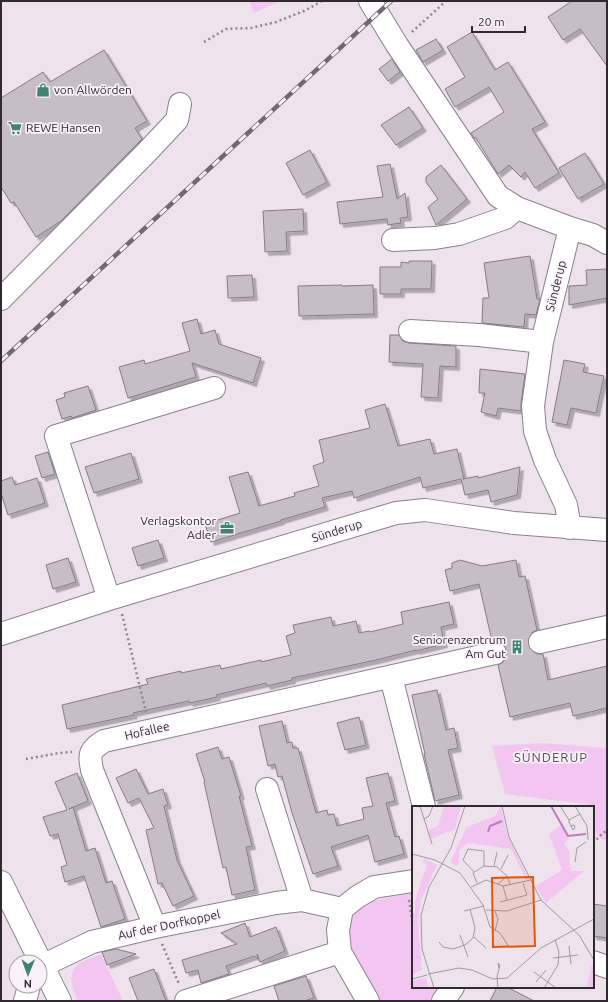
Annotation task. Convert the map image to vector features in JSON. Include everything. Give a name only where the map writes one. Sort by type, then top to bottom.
[{"type":"street","points":[[370,1],[397,45],[498,196],[517,208],[593,235],[607,243]]},
{"type":"street","points":[[1,299],[177,120],[180,104]]},
{"type":"street","points":[[393,240],[435,238],[459,234],[505,218],[517,208]]},
{"type":"street","name":"Sünderup","points":[[570,228],[542,342],[533,406],[535,430],[545,460],[566,506],[570,528]]},
{"type":"street","points":[[410,331],[479,335],[542,342]]},
{"type":"street","points":[[109,599],[56,436],[214,388]]},
{"type":"street","name":"Sünderup","points":[[1,634],[109,599],[396,513],[425,510],[514,523],[607,530]]},
{"type":"street","points":[[540,642],[607,627]]},
{"type":"street","name":"Hofallee","points":[[91,754],[93,748],[104,741],[495,653]]},
{"type":"street","points":[[391,677],[424,806]]},
{"type":"street","points":[[91,754],[90,758],[92,770],[155,927]]},
{"type":"street","points":[[267,788],[302,900]]},
{"type":"street","points":[[368,1001],[340,952],[338,930],[342,909],[357,897],[374,888],[409,881]]},
{"type":"street","points":[[1,882],[35,954]]},
{"type":"street","name":"Auf der Dorfkoppel","points":[[48,964],[92,942],[155,927],[276,903],[302,900],[342,909]]},
{"type":"street","points":[[183,994],[340,952]]},
{"type":"street","points":[[594,962],[607,967]]},
{"type":"street","points":[[48,980],[60,1001]]},
{"type":"street","points":[[442,1001],[452,988]]},
{"type":"path","points":[[204,42],[226,29],[251,28],[276,22],[304,11],[322,1]]},
{"type":"path","points":[[397,45],[446,1]]},
{"type":"path","points":[[109,599],[120,608],[150,730]]},
{"type":"path","points":[[26,759],[43,755],[69,752],[91,754]]},
{"type":"path","points":[[594,842],[607,830]]},
{"type":"path","points":[[409,881],[412,916]]},
{"type":"path","points":[[155,927],[183,994]]},
{"type":"shaded area","points":[[249,1],[280,1],[254,13]]},
{"type":"shaded area","points":[[542,743],[607,748],[607,840],[601,839],[594,832],[594,806],[592,805],[505,794],[492,746]]},
{"type":"shaded area","points":[[412,893],[412,988],[445,988],[433,1001],[379,1001],[349,949],[348,932],[354,915],[359,909],[376,900]]},
{"type":"shaded area","points":[[101,954],[123,1001],[78,1001],[72,986],[73,971],[80,963]]},
{"type":"building","points":[[572,1],[607,1],[607,66],[580,29],[563,40],[548,17]]},
{"type":"building","points":[[472,32],[495,70],[508,62],[545,122],[532,129],[559,173],[535,188],[525,172],[521,177],[509,165],[498,174],[476,138],[474,138],[471,133],[504,112],[489,87],[455,107],[445,89],[465,77],[447,47]]},
{"type":"building","points":[[436,39],[443,50],[423,62],[416,50]]},
{"type":"building","points":[[104,50],[147,121],[135,128],[142,139],[61,221],[36,237],[14,202],[11,203],[1,187],[1,98],[43,72],[50,82]]},
{"type":"building","points":[[392,59],[400,72],[388,81],[379,69]]},
{"type":"building","points":[[409,107],[423,128],[396,145],[381,125]]},
{"type":"building","points":[[310,150],[327,182],[303,195],[286,163]]},
{"type":"building","points":[[585,153],[604,184],[578,199],[559,168]]},
{"type":"building","points":[[390,164],[397,199],[405,193],[408,217],[400,218],[401,223],[388,225],[387,219],[340,224],[337,202],[383,197],[377,166]]},
{"type":"building","points":[[441,165],[467,199],[436,225],[428,207],[438,199],[426,182],[426,177]]},
{"type":"building","points":[[303,209],[304,231],[286,232],[287,251],[265,252],[263,211]]},
{"type":"building","points":[[530,256],[537,299],[540,299],[536,315],[525,314],[524,327],[482,323],[483,298],[489,298],[484,263]]},
{"type":"building","points":[[409,261],[432,261],[431,289],[401,289],[401,294],[380,294],[380,267],[401,267],[401,262],[409,263]]},
{"type":"building","points":[[607,269],[607,298],[569,305],[569,286],[587,285],[586,270]]},
{"type":"building","points":[[252,275],[254,297],[228,298],[227,276]]},
{"type":"building","points":[[373,285],[374,314],[299,316],[298,286]]},
{"type":"building","points":[[197,319],[201,334],[215,330],[219,344],[261,358],[253,383],[192,363],[196,377],[128,398],[119,367],[144,360],[145,364],[190,351],[182,323]]},
{"type":"building","points":[[390,335],[399,335],[403,341],[409,343],[456,346],[456,367],[440,366],[438,398],[421,397],[423,364],[389,362]]},
{"type":"building","points":[[564,360],[585,364],[583,372],[604,376],[596,413],[571,408],[567,425],[552,422]]},
{"type":"building","points":[[480,369],[525,374],[521,411],[498,408],[496,416],[481,412],[485,393],[479,393]]},
{"type":"building","points":[[88,386],[96,410],[72,418],[71,416],[62,419],[56,400],[65,397],[64,393]]},
{"type":"building","points":[[385,404],[398,446],[430,439],[434,454],[457,449],[464,479],[478,476],[478,478],[520,467],[517,495],[491,502],[488,490],[465,495],[461,479],[423,488],[420,477],[354,498],[352,491],[322,498],[325,507],[211,542],[205,524],[240,513],[229,477],[248,472],[259,506],[295,496],[294,493],[319,486],[313,466],[324,462],[319,440],[370,428],[365,410]]},
{"type":"building","points":[[48,452],[55,474],[42,478],[35,456]]},
{"type":"building","points":[[131,453],[139,479],[94,493],[85,467]]},
{"type":"building","points":[[12,477],[15,485],[37,478],[45,503],[8,515],[1,493],[1,481]]},
{"type":"building","points":[[158,540],[164,558],[138,566],[132,548]]},
{"type":"building","points":[[68,558],[76,582],[53,589],[46,565]]},
{"type":"building","name":"Seniorenzentrum Am Gut","points":[[460,560],[482,566],[516,560],[519,577],[525,576],[537,630],[531,633],[528,638],[528,645],[531,651],[536,654],[543,654],[548,680],[607,666],[607,708],[573,716],[570,703],[510,717],[498,665],[504,662],[507,657],[507,650],[504,644],[499,641],[492,641],[479,584],[450,591],[445,570],[452,568],[452,563]]},
{"type":"building","points":[[449,602],[454,624],[441,627],[444,644],[292,678],[292,680],[267,686],[266,683],[216,695],[217,697],[190,703],[189,701],[133,713],[134,715],[67,729],[62,705],[148,684],[146,679],[181,671],[181,673],[220,665],[221,669],[291,655],[286,636],[295,633],[293,625],[331,617],[333,626],[356,621],[359,633],[370,632],[403,624],[401,612]]},
{"type":"building","points":[[437,690],[446,730],[454,728],[458,748],[448,750],[459,795],[435,801],[412,695]]},
{"type":"building","points":[[359,717],[366,745],[345,750],[337,723]]},
{"type":"building","points":[[282,721],[287,743],[292,742],[293,748],[298,748],[316,813],[327,810],[328,815],[334,814],[337,826],[364,819],[362,808],[373,806],[366,778],[388,773],[395,801],[386,803],[395,837],[399,836],[404,854],[375,862],[368,835],[331,847],[338,866],[313,874],[292,813],[282,776],[278,777],[275,764],[268,766],[259,726]]},
{"type":"building","points":[[218,747],[222,759],[229,757],[241,796],[239,796],[252,846],[246,847],[255,890],[232,895],[226,867],[223,868],[205,782],[196,754]]},
{"type":"building","points":[[136,769],[148,794],[163,789],[168,805],[164,806],[177,860],[194,896],[173,906],[162,883],[158,884],[146,830],[154,828],[139,798],[128,803],[116,778]]},
{"type":"building","points":[[77,773],[88,801],[73,807],[86,851],[95,848],[106,883],[112,881],[125,919],[101,927],[84,876],[65,882],[61,867],[67,865],[58,834],[50,836],[43,817],[67,810],[55,782]]},
{"type":"building","points":[[594,904],[607,906],[607,938],[594,936]]},
{"type":"building","points":[[245,923],[250,937],[276,927],[285,951],[260,962],[257,954],[258,959],[254,956],[226,966],[229,974],[201,983],[198,970],[186,973],[182,960],[237,944],[221,933]]},
{"type":"building","points":[[116,949],[136,954],[107,965],[102,952]]},
{"type":"building","points":[[154,969],[166,1001],[138,1001],[129,978]]},
{"type":"building","points":[[306,976],[314,998],[304,1001],[279,1001],[274,986]]},
{"type":"building","points":[[496,988],[509,988],[534,1001],[490,1001]]},
{"type":"tunnel","points":[[495,653],[540,642]]},
{"type":"railway","points":[[1,361],[391,1]]},
{"type":"place","name":"von Allwörden","points":[[43,90]]},
{"type":"place","name":"REWE Hansen","points":[[15,128]]},
{"type":"place","name":"Verlagskontor Adler","points":[[227,528]]},
{"type":"place","name":"Seniorenzentrum Am Gut","points":[[517,647]]},
{"type":"district","name":"SÜNDERUP","points":[[551,757]]}]
